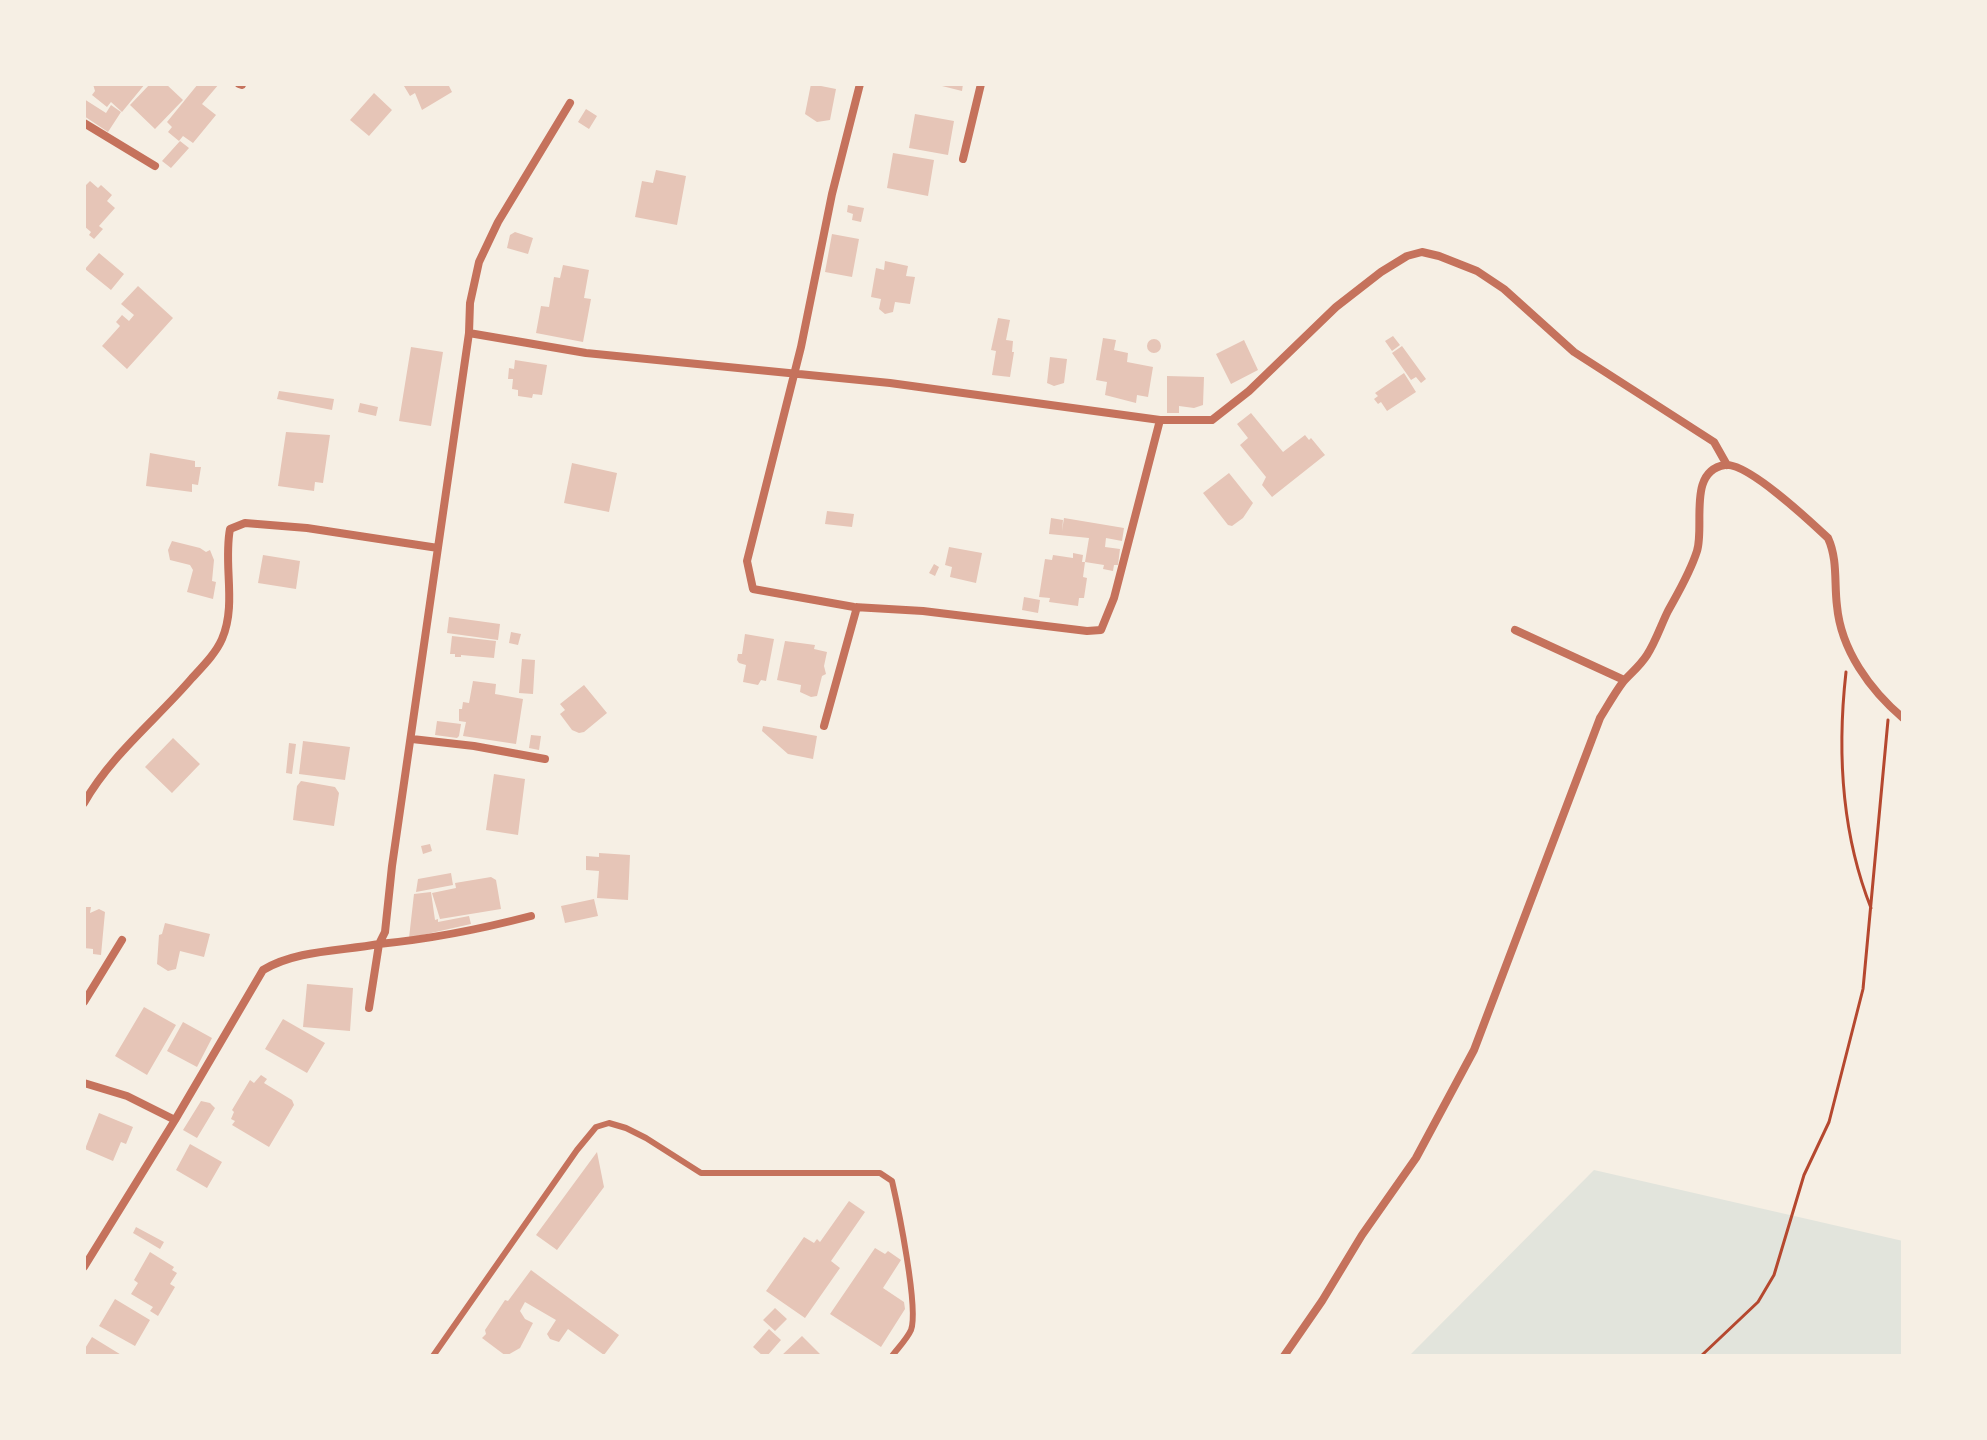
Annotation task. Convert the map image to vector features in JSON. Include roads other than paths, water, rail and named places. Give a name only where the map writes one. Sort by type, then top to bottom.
[{"type":"street","points":[[860,84],[832,194],[801,347],[747,561],[753,589],[857,607],[1101,630],[1114,598],[1160,420]]},
{"type":"street","points":[[963,159],[981,84]]},
{"type":"street","points":[[369,1008],[379,944],[385,932],[469,333],[470,303],[479,262],[498,222],[570,103]]},
{"type":"street","points":[[84,123],[155,166]]},
{"type":"street","points":[[469,333],[586,353],[890,383],[1160,420],[1212,420],[1249,391],[1347,298],[1407,256],[1422,252],[1477,271],[1504,289],[1574,352],[1714,442],[1727,465]]},
{"type":"street","points":[[1284,1356],[1416,1158],[1474,1050],[1600,718],[1624,680],[1650,651],[1687,578],[1699,547],[1699,493],[1705,479],[1720,467],[1740,467],[1762,481],[1828,538],[1835,568],[1837,609],[1848,652],[1903,718]]},
{"type":"street","points":[[84,803],[116,759],[182,690],[222,640],[229,614],[230,529],[245,523],[307,528],[438,548]]},
{"type":"street","points":[[824,726],[857,607]]},
{"type":"street","points":[[1515,630],[1624,680]]},
{"type":"street","points":[[412,739],[545,759]]},
{"type":"street","points":[[84,1267],[263,970],[304,955],[420,940],[531,916]]},
{"type":"street","points":[[84,1002],[122,940]]},
{"type":"street","points":[[84,1083],[127,1096],[175,1120]]},
{"type":"lane","points":[[433,1356],[577,1150],[596,1127],[609,1123],[646,1138],[701,1173],[880,1173],[892,1181],[913,1313],[911,1331],[892,1356]]}]
